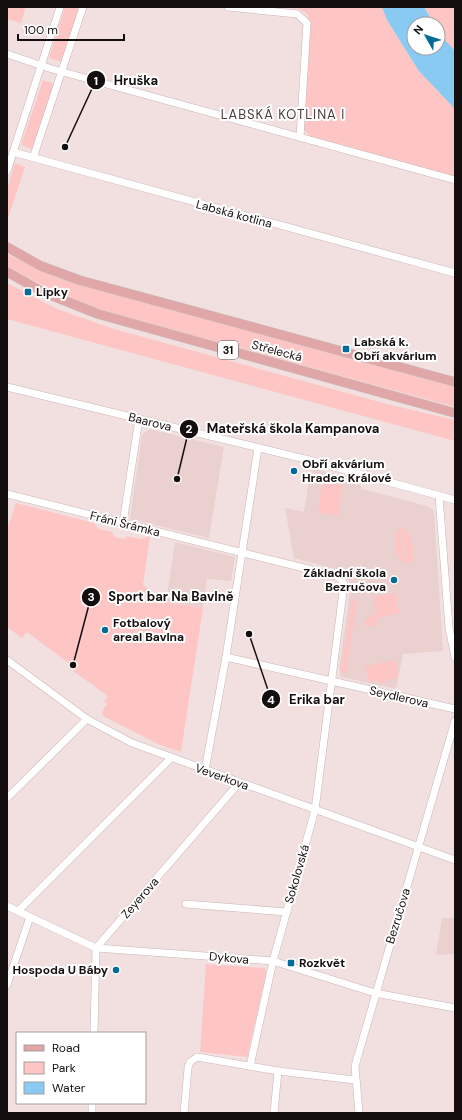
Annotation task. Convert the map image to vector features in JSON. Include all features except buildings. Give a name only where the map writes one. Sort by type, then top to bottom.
[{"type":"main road","name":"Střelecká","points":[[7,247],[41,266],[78,280],[455,382]]},
{"type":"main road","name":"Střelecká","points":[[7,272],[43,292],[98,314],[455,413]]},
{"type":"street","points":[[7,171],[60,7]]},
{"type":"street","points":[[33,158],[83,7]]},
{"type":"street","points":[[228,7],[297,14],[307,23],[300,136]]},
{"type":"street","points":[[7,54],[42,66],[455,180]]},
{"type":"street","name":"Labská kotlina","points":[[13,152],[455,273]]},
{"type":"street","name":"Baarova","points":[[7,387],[316,462],[455,500]]},
{"type":"street","points":[[123,523],[139,420]]},
{"type":"street","points":[[205,770],[226,657],[258,448]]},
{"type":"street","name":"Fráni Šrámka","points":[[7,494],[336,576],[343,581],[345,588],[331,681]]},
{"type":"street","points":[[439,496],[449,628],[455,657]]},
{"type":"street","name":"Seydlerova","points":[[226,657],[455,710]]},
{"type":"street","name":"Veverkova","points":[[7,660],[88,719],[132,743],[455,860]]},
{"type":"street","name":"Sokolovská","points":[[250,1066],[273,961],[315,810],[331,681]]},
{"type":"street","points":[[7,798],[88,719]]},
{"type":"street","name":"Bezručova","points":[[359,1113],[355,1066],[455,721]]},
{"type":"street","points":[[18,911],[171,758]]},
{"type":"street","name":"Zeyerova","points":[[96,948],[239,783]]},
{"type":"street","points":[[186,904],[287,912]]},
{"type":"street","name":"Dykova","points":[[7,906],[96,948],[273,961],[375,993],[455,1008]]},
{"type":"street","points":[[7,985],[30,917]]},
{"type":"street","points":[[94,1032],[96,948]]},
{"type":"street","points":[[184,1113],[188,1068],[192,1060],[201,1057],[278,1071],[355,1080]]},
{"type":"street","points":[[274,1113],[278,1071]]},
{"type":"shaded area","points":[[150,429],[224,447],[209,538],[130,519],[142,435]]},
{"type":"shaded area","name":"Základní škola Bezručova","points":[[311,468],[356,479],[362,489],[427,506],[434,511],[443,651],[403,654],[396,689],[342,677],[340,675],[339,668],[351,585],[348,579],[339,570],[294,558],[285,508],[304,512]]},
{"type":"shaded area","points":[[175,542],[235,557],[231,581],[207,579],[203,608],[166,602]]},
{"type":"shaded area","points":[[442,918],[455,918],[455,954],[436,955]]},
{"type":"green space","points":[[7,7],[26,7],[21,23],[7,19]]},
{"type":"green space","points":[[65,7],[79,7],[62,62],[49,58]]},
{"type":"green space","points":[[279,7],[382,7],[387,20],[406,50],[406,56],[410,56],[419,71],[455,109],[455,177],[311,138],[303,128],[311,26],[307,14],[299,9]]},
{"type":"green space","points":[[424,7],[455,7],[455,51],[446,41],[446,16],[429,16]]},
{"type":"green space","points":[[43,80],[55,84],[32,149],[21,145]]},
{"type":"green space","points":[[15,163],[25,167],[7,221],[7,189]]},
{"type":"green space","points":[[7,254],[58,278],[455,387],[455,407],[104,311],[30,279],[7,266]]},
{"type":"green space","points":[[7,283],[57,309],[114,329],[387,404],[455,420],[455,441],[7,319]]},
{"type":"green space","points":[[322,483],[342,485],[339,515],[318,513]]},
{"type":"green space","name":"Fotbalový areal Bavlna","points":[[16,503],[94,523],[99,529],[112,532],[115,537],[125,539],[126,536],[140,539],[150,536],[143,585],[166,602],[203,608],[181,752],[158,744],[103,716],[102,712],[107,704],[104,702],[108,696],[73,671],[75,668],[27,632],[22,638],[7,627],[7,529]]},
{"type":"green space","points":[[401,528],[405,529],[410,537],[414,553],[412,562],[406,564],[399,558],[395,541],[398,531]],"holes":[[[401,535],[403,535],[407,556],[404,556]]]},
{"type":"green space","points":[[396,593],[399,613],[377,618],[376,628],[363,624],[373,613],[377,617],[373,597]]},
{"type":"green space","points":[[352,599],[357,600],[346,673],[341,673]]},
{"type":"green space","points":[[396,660],[398,671],[397,678],[387,680],[387,682],[381,684],[380,681],[369,682],[365,666]]},
{"type":"green space","points":[[206,964],[265,968],[266,974],[247,1057],[200,1052]]},
{"type":"water","points":[[382,7],[424,7],[429,16],[406,16],[406,50],[387,20]]},
{"type":"water","points":[[446,41],[455,51],[455,109],[419,71],[410,56],[446,56]]},
{"type":"place","name":"Hruška","points":[[65,147]]},
{"type":"place","name":"Lipky","points":[[28,292]]},
{"type":"place","name":"Labská k. Obří akvárium","points":[[346,349]]},
{"type":"place","name":"Obří akvárium Hradec Králové","points":[[294,471]]},
{"type":"place","name":"Mateřská škola Kampanova","points":[[177,479]]},
{"type":"place","name":"Základní škola Bezručova","points":[[394,580]]},
{"type":"place","name":"Fotbalový areal Bavlna","points":[[105,630]]},
{"type":"place","name":"Erika bar","points":[[249,634]]},
{"type":"place","name":"Sport bar Na Bavlně","points":[[73,665]]},
{"type":"place","name":"Rozkvět","points":[[291,963]]},
{"type":"place","name":"Hospoda U Báby","points":[[116,970]]},
{"type":"district","name":"LABSKÁ KOTLINA I","points":[[283,114]]}]
